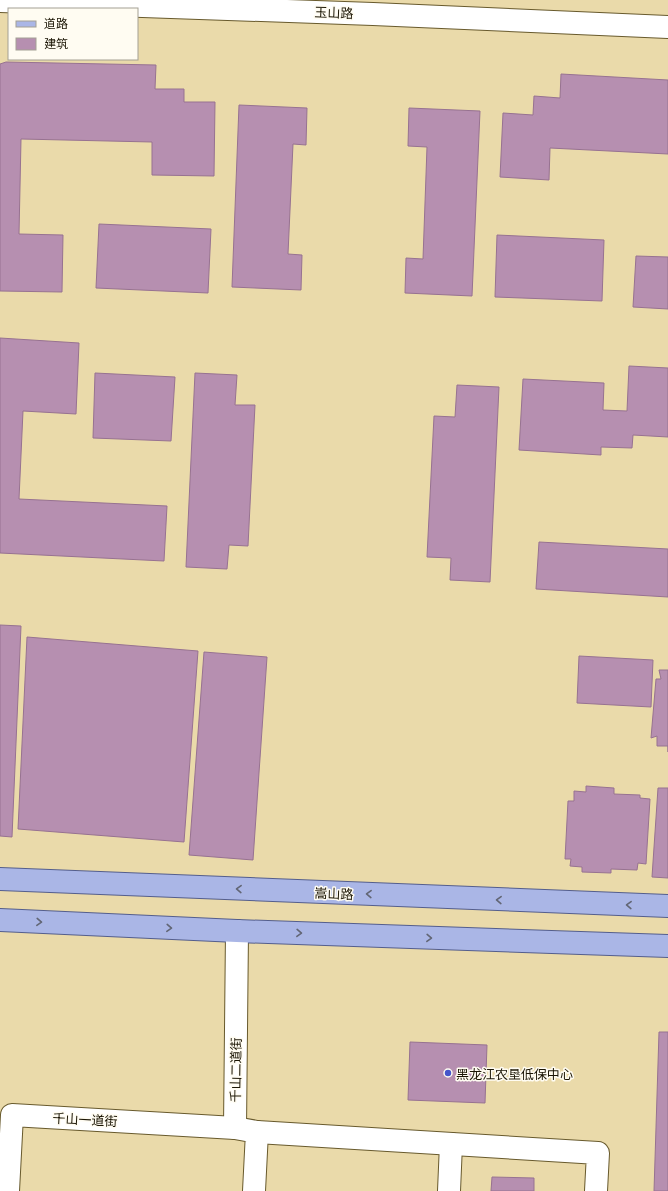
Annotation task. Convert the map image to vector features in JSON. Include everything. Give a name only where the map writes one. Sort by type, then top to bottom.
[{"type":"main road","name":"嵩山路","points":[[0,879],[668,906]]},
{"type":"main road","points":[[0,920],[236,931],[668,946]]},
{"type":"street","name":"玉山路","points":[[0,1],[373,7],[668,27]]},
{"type":"street","name":"千山二道街","points":[[235,1128],[236,931]]},
{"type":"street","name":"千山一道街","points":[[8,1191],[12,1115],[235,1128]]},
{"type":"street","points":[[235,1128],[257,1132],[598,1153],[596,1191]]},
{"type":"street","points":[[254,1191],[257,1132]]},
{"type":"street","points":[[449,1191],[451,1144]]},
{"type":"building","points":[[6,62],[156,65],[155,89],[184,89],[184,102],[215,102],[214,176],[152,175],[152,142],[21,139],[19,234],[63,235],[62,292],[0,291],[0,64]]},
{"type":"building","points":[[561,74],[668,80],[668,154],[550,148],[549,180],[500,177],[503,113],[533,115],[534,96],[560,98]]},
{"type":"building","points":[[239,105],[307,108],[306,145],[293,144],[288,254],[302,255],[301,290],[232,287]]},
{"type":"building","points":[[409,108],[480,111],[472,296],[405,293],[406,258],[423,259],[427,147],[408,146]]},
{"type":"building","points":[[99,224],[211,229],[208,293],[96,288]]},
{"type":"building","points":[[497,235],[604,240],[602,301],[495,297]]},
{"type":"building","points":[[636,256],[668,257],[668,309],[633,307]]},
{"type":"building","points":[[0,338],[79,343],[76,414],[23,411],[19,499],[167,506],[164,561],[0,553]]},
{"type":"building","points":[[629,366],[668,368],[668,437],[633,435],[632,448],[601,447],[601,455],[519,450],[523,379],[604,383],[603,410],[627,411]]},
{"type":"building","points":[[95,373],[175,377],[171,441],[93,438]]},
{"type":"building","points":[[195,373],[237,375],[235,405],[255,405],[248,546],[229,545],[227,569],[186,567]]},
{"type":"building","points":[[457,385],[499,387],[490,582],[450,580],[451,558],[427,557],[434,416],[455,417]]},
{"type":"building","points":[[539,542],[668,549],[668,597],[536,589]]},
{"type":"building","points":[[0,625],[21,626],[12,837],[0,836]]},
{"type":"building","points":[[27,637],[198,651],[184,842],[18,829]]},
{"type":"building","points":[[204,652],[267,657],[253,860],[189,855]]},
{"type":"building","points":[[579,656],[653,660],[651,707],[577,703]]},
{"type":"building","points":[[659,670],[668,670],[668,746],[657,746],[657,736],[651,738],[656,679],[661,679]]},
{"type":"building","points":[[586,786],[614,788],[614,794],[640,795],[640,798],[650,799],[646,864],[638,863],[637,870],[611,869],[611,873],[582,872],[582,867],[570,866],[571,859],[565,859],[568,801],[574,801],[574,791],[586,792]]},
{"type":"building","points":[[658,788],[668,788],[668,878],[652,877]]},
{"type":"building","points":[[659,1032],[668,1032],[668,1191],[654,1191]]},
{"type":"building","name":"黑龙江农垦低保中心","points":[[410,1042],[487,1045],[485,1103],[408,1100]]},
{"type":"building","points":[[492,1177],[534,1178],[534,1191],[491,1191]]},
{"type":"place","name":"黑龙江农垦低保中心","points":[[448,1073]]}]
